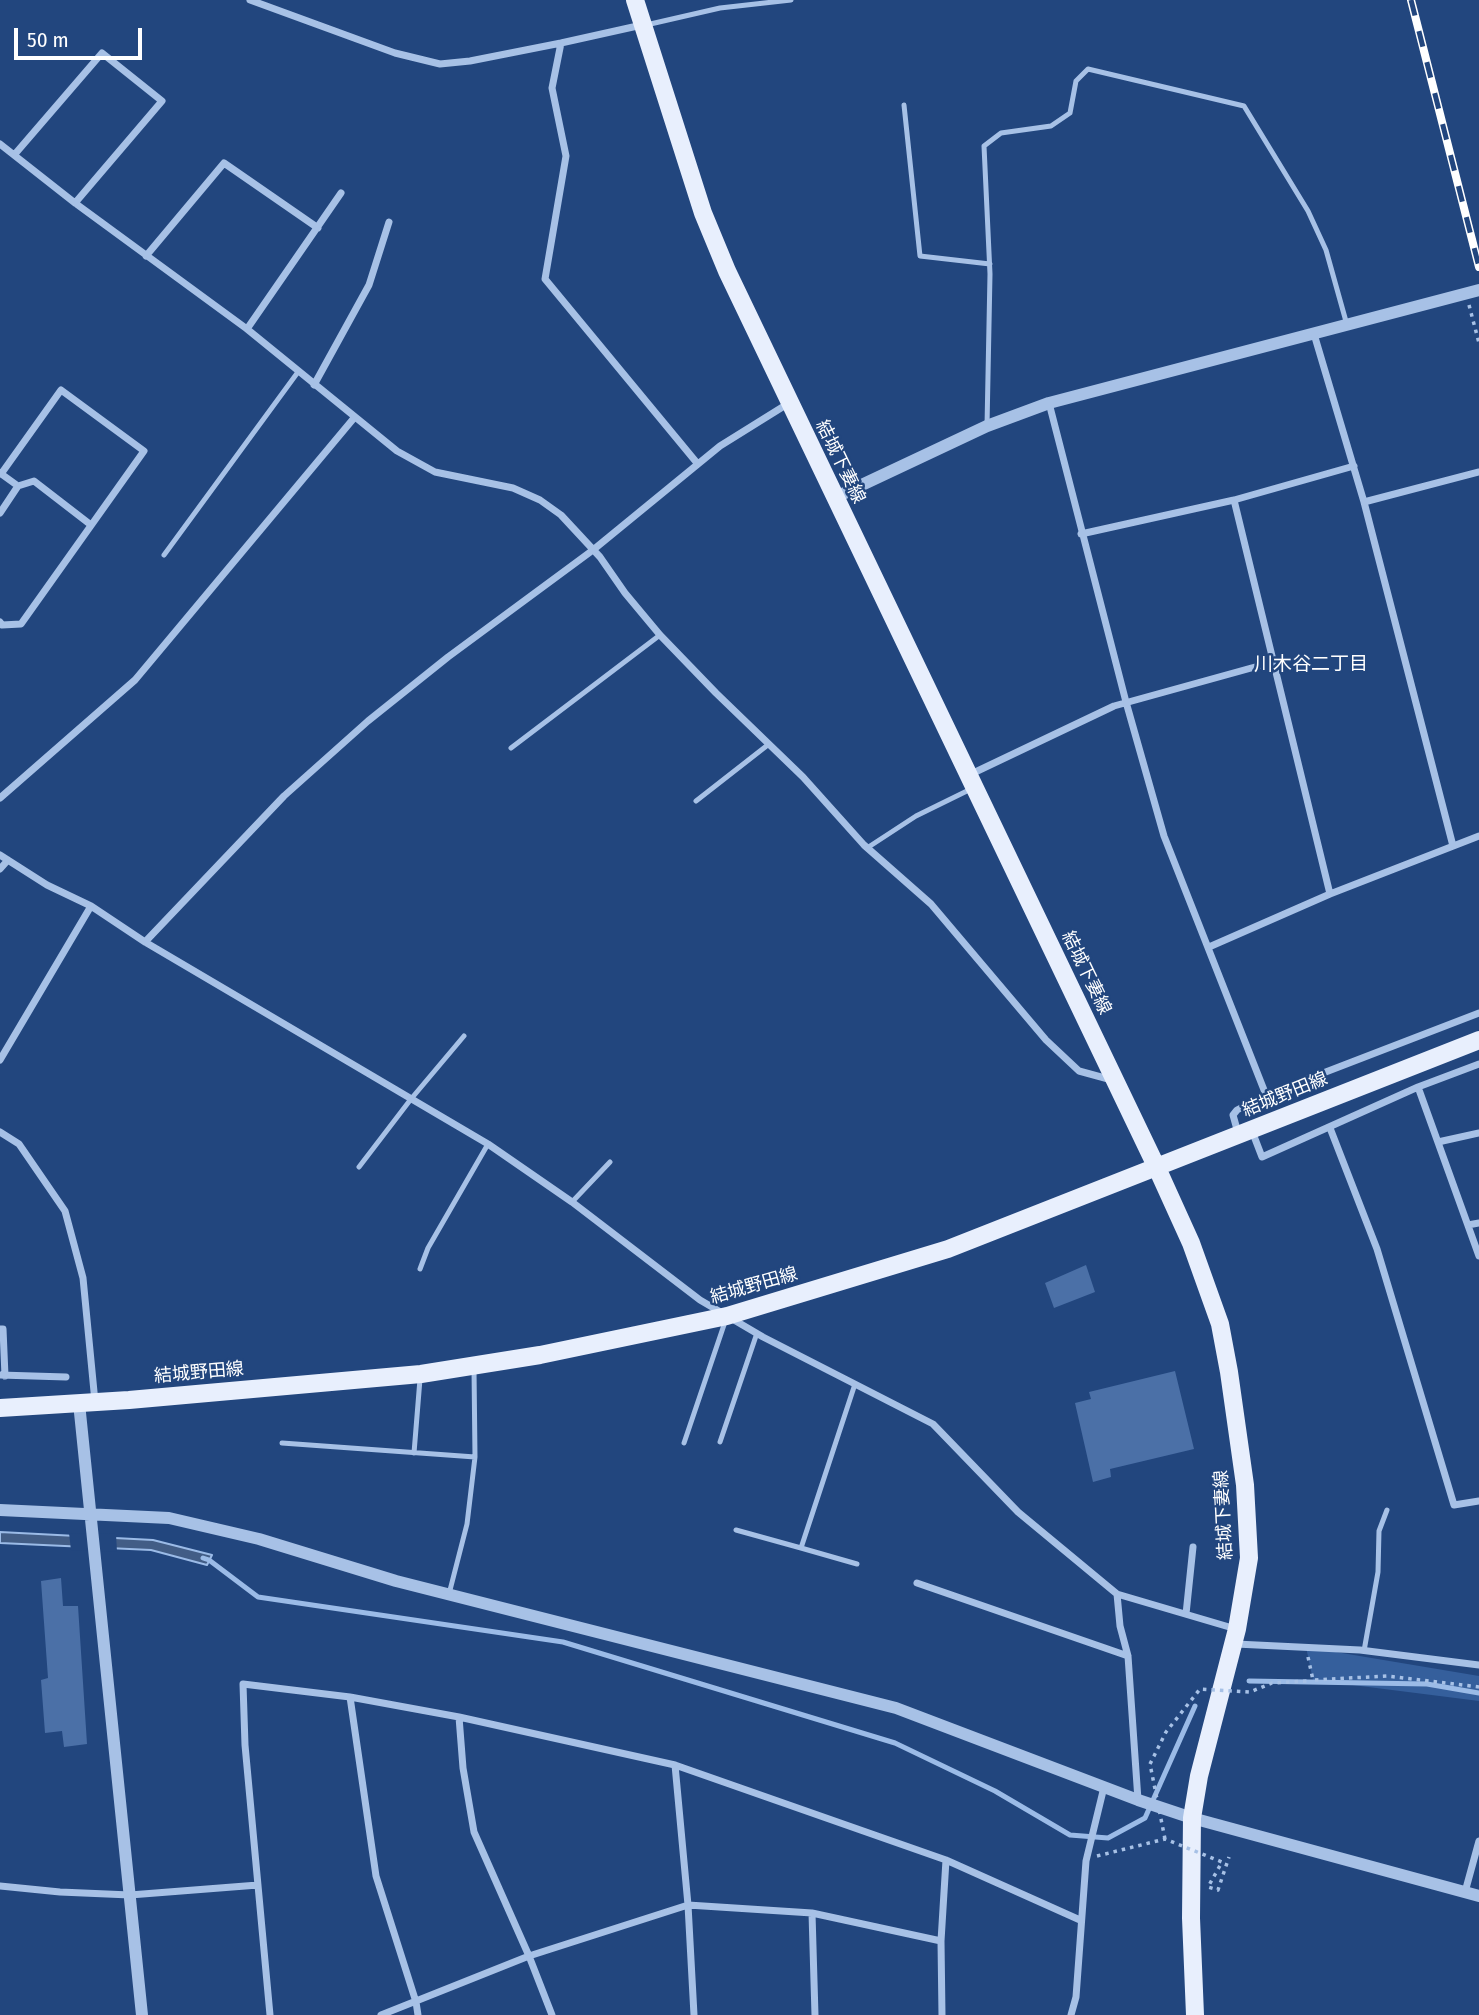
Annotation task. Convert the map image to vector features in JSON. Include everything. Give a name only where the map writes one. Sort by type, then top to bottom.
[{"type":"main road","name":"結城下妻線","points":[[635,0],[703,213],[727,271],[1157,1168],[1206,1282],[1220,1324],[1230,1372],[1249,1536],[1247,1580],[1236,1636],[1199,1776],[1192,1818],[1191,1918],[1195,2015]]},
{"type":"main road","name":"結城野田線","points":[[0,1408],[421,1374],[631,1338],[727,1316],[948,1249],[1479,1040]]},
{"type":"street","points":[[250,0],[395,53],[440,64],[470,61],[643,25]]},
{"type":"street","points":[[561,43],[552,88],[566,156],[545,279],[697,463]]},
{"type":"street","points":[[15,154],[102,54],[162,101],[75,203]]},
{"type":"street","points":[[0,144],[75,203],[247,329],[397,451],[435,472],[513,488],[540,499],[561,514],[660,635],[803,777],[867,848],[931,904],[1046,1040],[1079,1071],[1115,1081]]},
{"type":"street","points":[[146,256],[225,163],[318,228]]},
{"type":"street","points":[[247,329],[341,193]]},
{"type":"street","points":[[314,385],[369,285],[389,222]]},
{"type":"street","points":[[834,498],[987,426],[1049,403],[1473,291]]},
{"type":"street","points":[[1314,334],[1364,502],[1453,846]]},
{"type":"street","points":[[0,622],[2,625],[21,624],[144,451],[61,390],[1,474],[18,486]]},
{"type":"street","points":[[145,942],[284,796],[359,730],[448,657],[593,550],[697,463],[789,403]]},
{"type":"street","points":[[1049,403],[1126,702],[1164,836],[1266,1095]]},
{"type":"street","points":[[0,798],[135,680],[354,418]]},
{"type":"street","points":[[1082,534],[1234,500],[1353,466]]},
{"type":"street","points":[[1364,502],[1479,472]]},
{"type":"street","points":[[0,513],[18,486],[34,481],[92,525]]},
{"type":"street","points":[[1234,500],[1330,894]]},
{"type":"street","points":[[971,781],[1126,702],[1273,662]]},
{"type":"street","points":[[1209,947],[1330,894],[1479,836]]},
{"type":"street","points":[[0,855],[47,885],[91,906],[145,942],[488,1143],[572,1202],[700,1300],[757,1333],[933,1424],[1018,1512],[1117,1594],[1186,1614],[1236,1636],[1306,1647],[1479,1665]]},
{"type":"street","points":[[0,869],[8,860]]},
{"type":"street","points":[[0,1060],[91,906]]},
{"type":"street","points":[[1479,1013],[1266,1095],[1237,1110],[1233,1115],[1262,1157],[1418,1087],[1479,1063]]},
{"type":"street","points":[[1418,1087],[1479,1256]]},
{"type":"street","points":[[1330,1128],[1377,1249],[1454,1505],[1479,1500]]},
{"type":"street","points":[[0,1132],[19,1144],[65,1211],[83,1278],[90,1514],[142,2015]]},
{"type":"street","points":[[1438,1143],[1479,1133]]},
{"type":"street","points":[[1468,1225],[1479,1223]]},
{"type":"street","points":[[0,1329],[3,1329],[3,1375],[66,1377]]},
{"type":"street","points":[[0,1510],[170,1518],[260,1539],[396,1581],[896,1708],[1192,1818],[1479,1896]]},
{"type":"street","points":[[1186,1614],[1193,1547]]},
{"type":"street","points":[[917,1583],[1128,1657]]},
{"type":"street","points":[[1117,1594],[1120,1626],[1128,1657],[1138,1800]]},
{"type":"street","points":[[270,2015],[244,1745],[243,1684],[350,1697],[459,1717],[675,1765],[946,1860],[1080,1920]]},
{"type":"street","points":[[350,1697],[376,1876],[418,2015]]},
{"type":"street","points":[[459,1717],[463,1769],[474,1832],[552,2015]]},
{"type":"street","points":[[675,1765],[688,1905],[694,2015]]},
{"type":"street","points":[[1071,2015],[1076,1997],[1086,1861],[1104,1787]]},
{"type":"street","points":[[1465,1892],[1479,1841]]},
{"type":"street","points":[[943,2015],[942,1941],[946,1860]]},
{"type":"street","points":[[0,1886],[130,1895],[258,1885]]},
{"type":"street","points":[[381,2015],[529,1956],[688,1905],[811,1913],[942,1941]]},
{"type":"street","points":[[811,1913],[815,2015]]},
{"type":"lane","points":[[643,25],[720,8],[790,0]]},
{"type":"lane","points":[[987,426],[990,264],[984,146],[1000,133],[1051,126],[1070,113],[1076,81],[1088,69],[1244,106],[1308,211],[1326,250],[1347,325]]},
{"type":"lane","points":[[904,105],[920,256],[990,264]]},
{"type":"lane","points":[[164,555],[298,372]]},
{"type":"lane","points":[[511,748],[660,635]]},
{"type":"lane","points":[[696,800],[769,744]]},
{"type":"lane","points":[[867,848],[971,781]]},
{"type":"lane","points":[[359,1167],[411,1098],[464,1036]]},
{"type":"lane","points":[[420,1269],[428,1248],[488,1143]]},
{"type":"lane","points":[[572,1202],[610,1162]]},
{"type":"lane","points":[[684,1443],[727,1316]]},
{"type":"lane","points":[[720,1443],[757,1333]]},
{"type":"lane","points":[[449,1595],[467,1524],[475,1457],[474,1366]]},
{"type":"lane","points":[[414,1452],[421,1374]]},
{"type":"lane","points":[[801,1548],[855,1384]]},
{"type":"lane","points":[[282,1443],[475,1457]]},
{"type":"lane","points":[[1364,1651],[1378,1572],[1379,1531],[1387,1510]]},
{"type":"lane","points":[[736,1530],[857,1564]]},
{"type":"path","points":[[1473,291],[1479,343]]},
{"type":"path","points":[[1306,1647],[1313,1680],[1387,1676],[1479,1686]]},
{"type":"path","points":[[1165,1839],[1150,1764],[1166,1732],[1200,1689],[1250,1692],[1272,1684],[1308,1681]]},
{"type":"path","points":[[1097,1856],[1165,1839],[1222,1862],[1208,1887],[1218,1890],[1229,1857]]},
{"type":"shaded area","points":[[0,1532],[153,1540],[212,1555],[207,1565],[151,1550],[0,1543]]},
{"type":"shaded area","points":[[1306,1647],[1479,1676],[1479,1701],[1313,1680]]},
{"type":"pier","points":[[69,1533],[116,1534],[117,1552],[71,1550]]},
{"type":"building","points":[[1086,1265],[1095,1292],[1054,1308],[1045,1283]]},
{"type":"building","points":[[1175,1371],[1194,1449],[1110,1469],[1111,1477],[1093,1482],[1075,1403],[1091,1399],[1089,1392]]},
{"type":"building","points":[[61,1578],[63,1606],[78,1606],[87,1744],[64,1747],[62,1731],[45,1733],[41,1680],[48,1678],[41,1581]]},
{"type":"waterway","points":[[203,1558],[258,1597],[563,1642],[895,1743],[995,1791],[1070,1835],[1108,1838],[1145,1818],[1195,1706]]},
{"type":"waterway","points":[[1249,1681],[1427,1684],[1479,1693]]},
{"type":"railway","points":[[1411,0],[1479,267]]},
{"type":"district","name":"川木谷二丁目","points":[[1311,665]]}]
